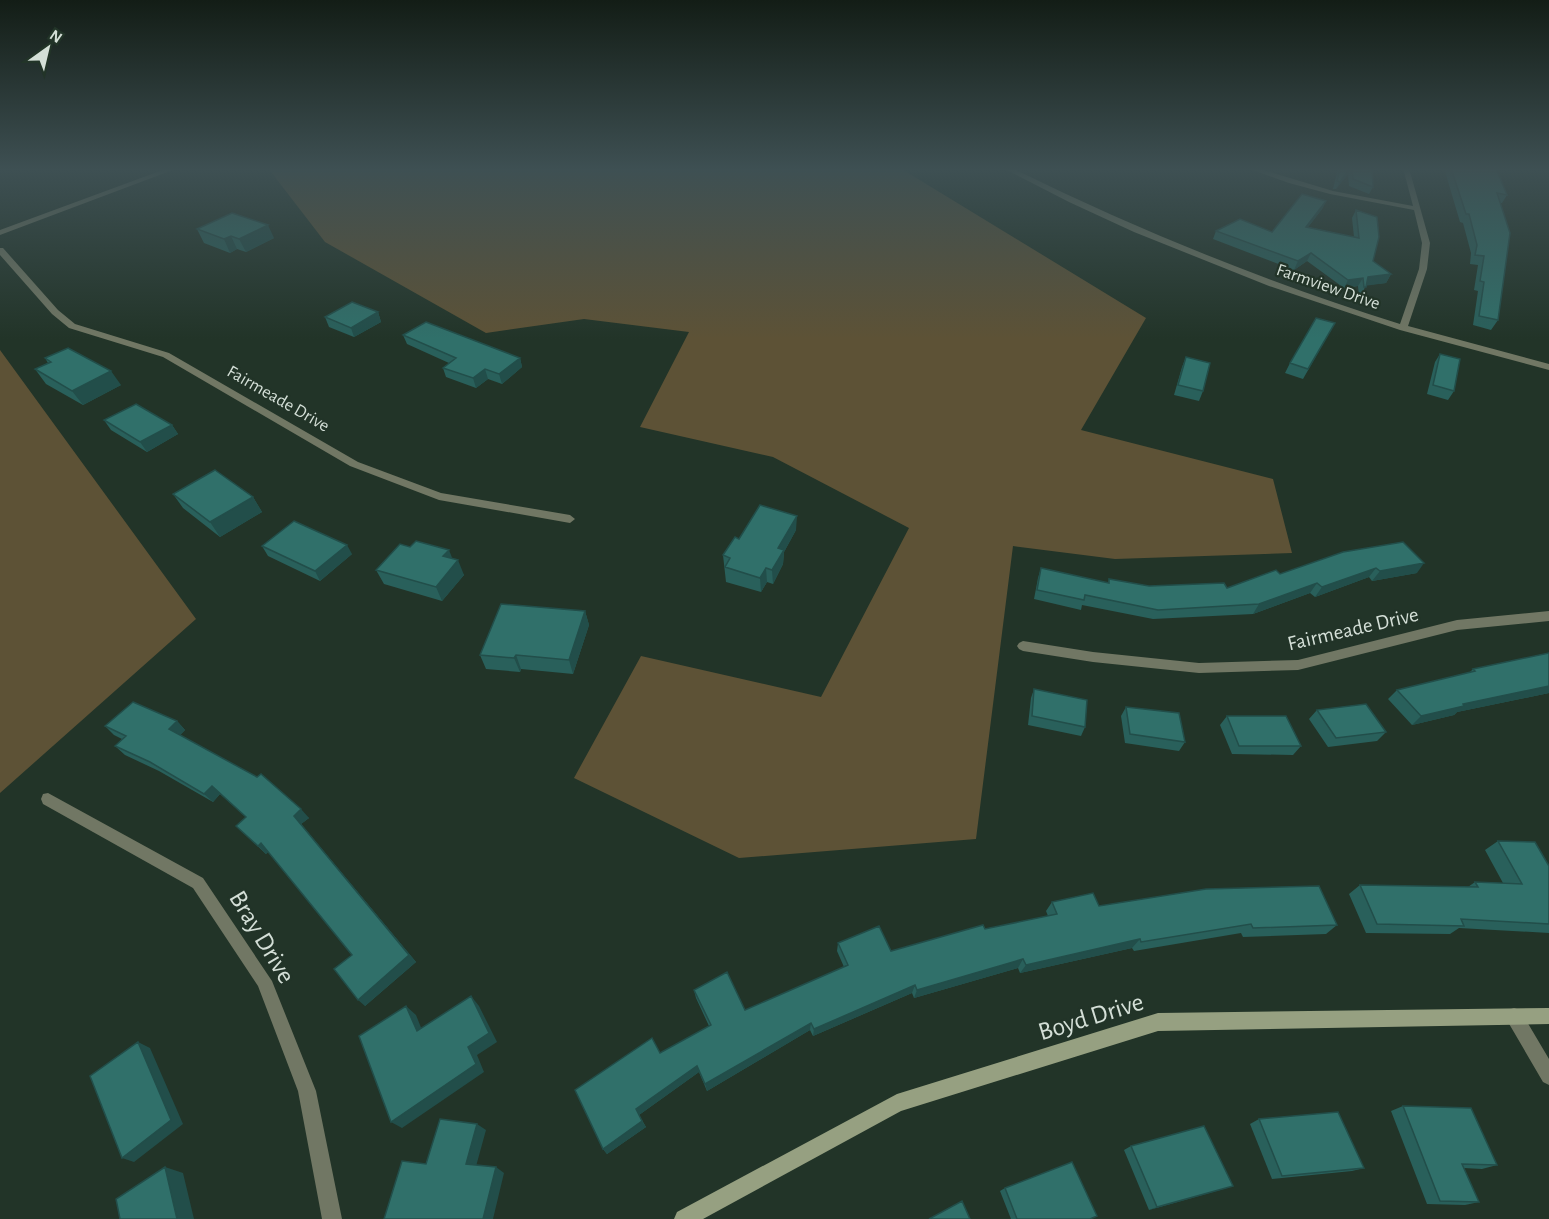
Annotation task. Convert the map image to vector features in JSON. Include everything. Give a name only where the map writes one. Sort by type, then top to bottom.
[{"type":"street","points":[[0,233],[22,225]]},
{"type":"street","name":"Farmview Drive","points":[[1128,225],[1234,271],[1403,328],[1549,367]]},
{"type":"street","points":[[1403,328],[1423,269],[1426,243],[1422,225]]},
{"type":"street","name":"Fairmeade Drive","points":[[0,250],[55,312],[72,326],[166,355],[354,464],[439,496],[570,519]]},
{"type":"street","name":"Fairmeade Drive","points":[[1023,646],[1093,657],[1198,668],[1298,665],[1457,625],[1549,616]]},
{"type":"street","name":"Bray Drive","points":[[48,799],[198,883],[251,961],[264,981],[307,1091],[332,1219]]},
{"type":"street","points":[[1514,1016],[1549,1076]]},
{"type":"street","name":"Boyd Drive","points":[[684,1219],[897,1103],[1158,1022],[1549,1016]]},
{"type":"shaded area","points":[[312,225],[993,225],[1146,318],[1081,430],[1273,479],[1292,553],[1115,559],[1013,546],[976,839],[739,858],[574,778],[641,656],[821,697],[909,528],[773,457],[640,427],[689,332],[584,319],[486,333],[325,242]]},
{"type":"shaded area","points":[[0,350],[196,619],[0,793]]},
{"type":"building","points":[[206,225],[268,225],[239,239],[231,236],[224,239],[197,229]]},
{"type":"building","points":[[1228,225],[1254,225],[1272,232],[1278,225],[1308,225],[1306,227],[1359,238],[1358,225],[1378,225],[1379,237],[1373,261],[1391,274],[1368,277],[1366,287],[1364,287],[1363,278],[1348,280],[1311,253],[1298,261],[1216,231]]},
{"type":"building","points":[[1472,225],[1507,225],[1510,233],[1498,320],[1479,316],[1484,282],[1480,281],[1484,256],[1475,255],[1477,245]]},
{"type":"building","points":[[352,302],[378,312],[351,328],[325,317]]},
{"type":"building","points":[[1316,318],[1335,323],[1308,369],[1290,363]]},
{"type":"building","points":[[426,322],[520,358],[499,374],[485,369],[473,378],[443,368],[456,358],[403,335]]},
{"type":"building","points":[[68,348],[111,371],[72,391],[35,369],[51,362],[45,358]]},
{"type":"building","points":[[1440,354],[1460,359],[1454,391],[1433,385]]},
{"type":"building","points":[[1186,357],[1210,363],[1203,391],[1178,385]]},
{"type":"building","points":[[136,404],[172,425],[140,442],[104,420]]},
{"type":"building","points":[[215,470],[253,497],[210,522],[173,494]]},
{"type":"building","points":[[760,505],[797,516],[778,548],[784,550],[772,570],[766,568],[760,578],[725,567],[730,558],[723,555],[735,537],[739,539]]},
{"type":"building","points":[[294,521],[347,545],[315,571],[262,546]]},
{"type":"building","points":[[416,541],[449,550],[443,556],[458,560],[436,587],[376,570],[400,544],[410,547]]},
{"type":"building","points":[[1403,542],[1424,563],[1380,571],[1376,568],[1322,587],[1317,583],[1259,604],[1158,610],[1085,595],[1084,600],[1037,590],[1041,568],[1109,583],[1109,579],[1149,586],[1224,583],[1227,588],[1276,570],[1280,574],[1343,552]]},
{"type":"building","points":[[501,604],[585,611],[569,660],[516,655],[514,658],[480,655]]},
{"type":"building","points":[[1549,653],[1549,686],[1463,704],[1464,706],[1421,716],[1397,690],[1475,671],[1473,669]]},
{"type":"building","points":[[1034,689],[1087,700],[1085,727],[1032,716]]},
{"type":"building","points":[[133,702],[177,721],[169,729],[257,777],[261,774],[301,809],[294,816],[409,955],[358,1000],[334,969],[352,955],[261,843],[258,846],[236,826],[246,817],[212,786],[204,794],[150,762],[115,746],[126,736],[105,726]]},
{"type":"building","points":[[1366,704],[1386,732],[1336,738],[1317,710]]},
{"type":"building","points":[[1126,707],[1179,713],[1185,742],[1130,734]]},
{"type":"building","points":[[1227,716],[1286,716],[1301,746],[1239,746]]},
{"type":"building","points":[[1498,841],[1535,842],[1549,866],[1549,924],[1461,919],[1464,926],[1377,924],[1360,885],[1478,887],[1475,882],[1522,884]]},
{"type":"building","points":[[1319,886],[1337,925],[1253,928],[1251,924],[1141,942],[1140,939],[1026,965],[1023,959],[917,990],[915,985],[814,1029],[811,1023],[705,1084],[697,1066],[636,1109],[642,1121],[603,1149],[575,1090],[652,1038],[660,1053],[711,1025],[694,990],[727,972],[745,1010],[848,965],[838,943],[879,926],[891,951],[983,925],[985,929],[1057,914],[1052,902],[1093,893],[1099,906],[1206,889]]},
{"type":"building","points":[[471,996],[489,1033],[468,1047],[476,1064],[391,1122],[359,1036],[406,1006],[417,1031]]},
{"type":"building","points":[[138,1042],[171,1120],[122,1158],[90,1076]]},
{"type":"building","points":[[1403,1106],[1471,1108],[1497,1165],[1462,1164],[1479,1202],[1440,1201]]},
{"type":"building","points":[[1338,1112],[1364,1168],[1282,1176],[1259,1119]]},
{"type":"building","points":[[440,1119],[477,1124],[466,1164],[496,1167],[483,1219],[384,1219],[402,1161],[426,1164]]},
{"type":"building","points":[[1204,1126],[1233,1186],[1157,1207],[1131,1146]]},
{"type":"building","points":[[1072,1162],[1097,1216],[1090,1219],[1017,1219],[1005,1188]]},
{"type":"building","points":[[165,1167],[177,1219],[120,1219],[116,1199]]},
{"type":"building","points":[[962,1201],[970,1219],[929,1219]]}]
